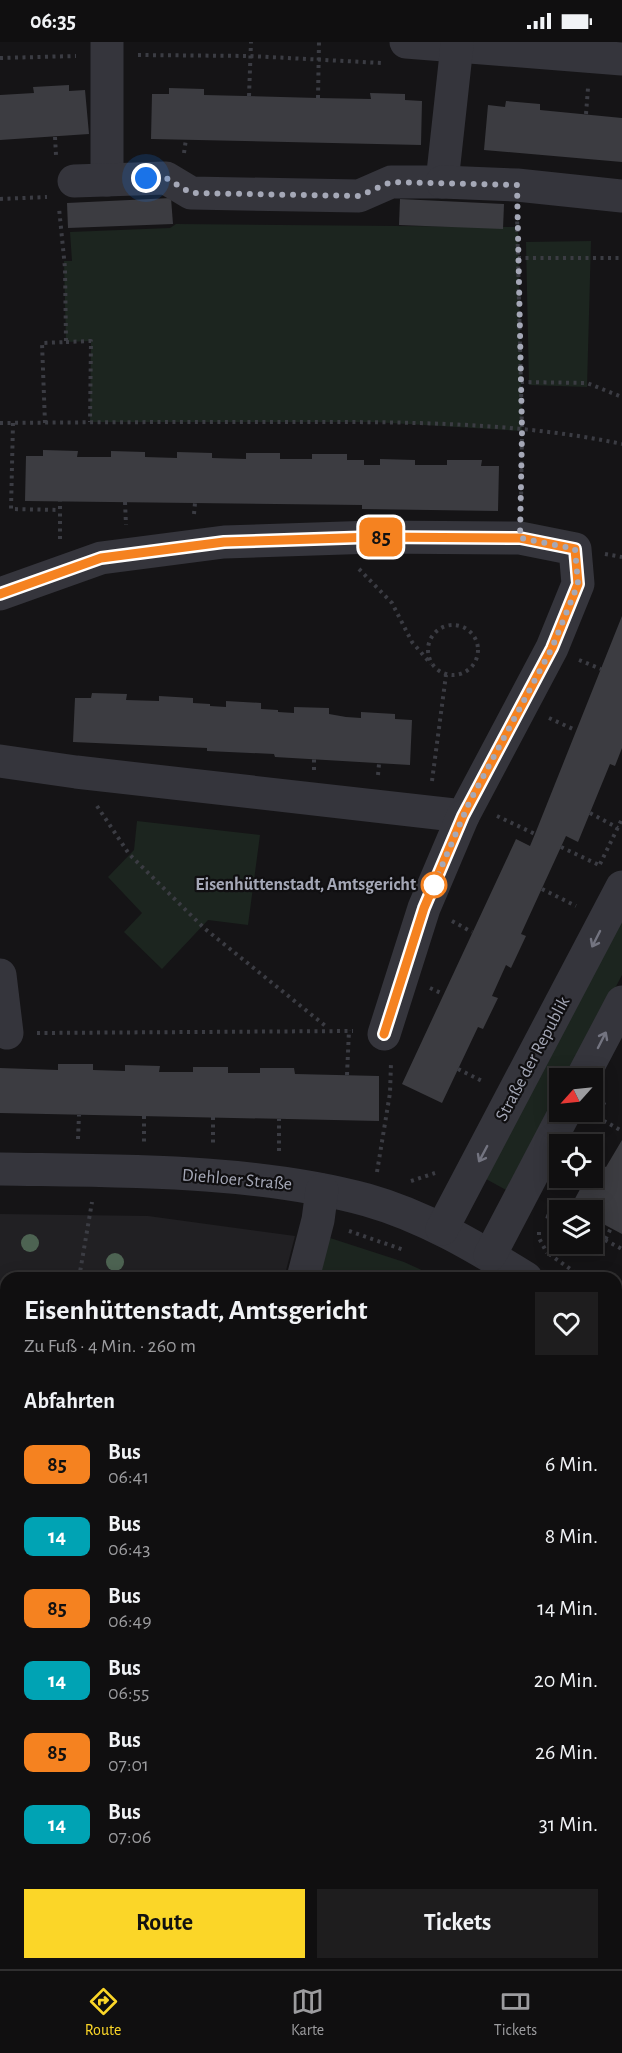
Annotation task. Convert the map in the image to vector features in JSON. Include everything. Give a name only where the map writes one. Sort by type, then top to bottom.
[{"type":"street","points":[[396,53],[457,45],[622,59]]},
{"type":"street","points":[[442,183],[457,45]]},
{"type":"street","points":[[107,48],[107,180]]},
{"type":"street","points":[[74,181],[166,178],[191,193],[359,196],[391,182],[517,185],[622,196]]},
{"type":"street","points":[[0,594],[101,558],[224,542],[520,538],[575,549],[578,584],[552,648],[466,809],[424,908],[384,1034]]},
{"type":"street","points":[[0,761],[76,772],[428,810],[466,809]]},
{"type":"street","name":"Straße der Republik","points":[[442,1229],[611,876]]},
{"type":"street","points":[[0,975],[7,1033]]},
{"type":"street","points":[[601,1068],[622,1002]]},
{"type":"street","points":[[490,1255],[576,1122]]},
{"type":"street","name":"Diehloer Straße","points":[[0,1169],[95,1171],[267,1180],[320,1205],[368,1200],[442,1229],[517,1272]]},
{"type":"street","points":[[304,1272],[320,1205]]},
{"type":"path","points":[[249,96],[251,42]]},
{"type":"path","points":[[318,98],[319,42]]},
{"type":"path","points":[[0,58],[107,48],[319,59],[396,53]]},
{"type":"path","points":[[517,185],[522,431],[520,538]]},
{"type":"path","points":[[0,199],[58,196],[65,268],[66,342]]},
{"type":"path","points":[[518,258],[622,258]]},
{"type":"path","points":[[45,423],[42,343],[91,341],[90,422]]},
{"type":"path","points":[[521,382],[587,383],[622,397]]},
{"type":"path","points":[[0,423],[375,422],[591,437],[622,444]]},
{"type":"path","points":[[13,423],[11,509],[60,510]]},
{"type":"path","points":[[330,539],[392,603],[412,642],[431,664],[446,675],[459,675],[474,664],[478,645],[466,628],[449,625],[435,632],[428,647],[431,664]]},
{"type":"path","points":[[428,810],[446,675]]},
{"type":"path","points":[[76,772],[129,854],[204,928],[329,1029]]},
{"type":"path","points":[[466,809],[535,834]]},
{"type":"path","points":[[590,813],[618,828]]},
{"type":"path","points":[[561,847],[611,876]]},
{"type":"path","points":[[542,889],[581,909]]},
{"type":"path","points":[[7,1033],[329,1029],[384,1034],[391,1059],[390,1093],[374,1180]]},
{"type":"path","points":[[347,1075],[349,1030]]},
{"type":"path","points":[[458,1069],[490,1085]]},
{"type":"path","points":[[78,1139],[79,1115]]},
{"type":"path","points":[[144,1116],[144,1143]]},
{"type":"path","points":[[213,1117],[213,1148]]},
{"type":"path","points":[[278,1153],[279,1119]]},
{"type":"path","points":[[603,1120],[622,1131]]},
{"type":"path","points":[[80,1272],[93,1198],[81,1198]]},
{"type":"path","points":[[320,1205],[408,1251]]},
{"type":"path","points":[[541,1214],[549,1217]]},
{"type":"path","points":[[611,1227],[605,1240],[622,1249]]},
{"type":"shaded area","points":[[176,224],[518,227],[522,431],[375,422],[90,422],[91,341],[66,342],[64,261],[72,261],[70,232],[170,228]]},
{"type":"shaded area","points":[[591,241],[587,387],[529,385],[526,242]]},
{"type":"shaded area","points":[[137,821],[260,835],[248,925],[208,920],[162,969],[124,932],[142,913],[108,877],[134,850]]},
{"type":"shaded area","points":[[622,920],[622,975],[573,1068],[549,1068],[549,1113],[508,1191],[486,1179]]},
{"type":"shaded area","points":[[0,1214],[148,1216],[295,1236],[286,1272],[0,1272]]},
{"type":"shaded area","points":[[327,1237],[404,1262],[426,1272],[312,1272]]},
{"type":"building","points":[[69,85],[69,91],[85,90],[89,134],[0,140],[0,95],[34,93],[33,87]]},
{"type":"building","points":[[169,88],[204,89],[204,95],[318,98],[371,99],[370,93],[405,94],[405,100],[422,101],[421,145],[151,139],[152,94],[169,94]]},
{"type":"building","points":[[506,101],[540,104],[540,110],[622,118],[622,162],[484,150],[488,105],[505,107]]},
{"type":"building","points":[[171,198],[173,224],[68,228],[67,203]]},
{"type":"building","points":[[400,199],[504,204],[503,229],[399,225]]},
{"type":"building","points":[[43,450],[78,451],[77,457],[111,457],[111,451],[145,452],[145,457],[177,458],[177,452],[212,453],[212,458],[246,459],[246,453],[280,453],[280,459],[312,459],[312,454],[347,454],[347,460],[364,460],[364,465],[380,465],[380,459],[415,460],[415,465],[447,465],[447,460],[482,460],[481,466],[499,466],[498,511],[362,509],[362,505],[25,501],[26,456],[43,456]]},
{"type":"building","points":[[622,616],[622,748],[615,766],[610,764],[578,842],[566,836],[521,934],[526,936],[511,968],[506,965],[492,996],[498,998],[483,1029],[478,1027],[442,1103],[402,1084],[516,839],[530,846]]},
{"type":"building","points":[[92,693],[127,694],[126,700],[159,701],[159,696],[193,698],[193,703],[226,707],[226,701],[261,703],[261,709],[278,710],[278,712],[294,713],[294,707],[329,708],[329,714],[346,717],[361,718],[361,712],[395,714],[395,719],[412,720],[410,765],[275,757],[274,754],[207,751],[207,748],[73,742],[75,698],[91,698]]},
{"type":"building","points":[[58,1064],[93,1064],[93,1070],[125,1071],[125,1065],[160,1066],[159,1072],[193,1072],[193,1067],[228,1067],[228,1073],[260,1073],[260,1068],[294,1068],[295,1074],[379,1076],[379,1121],[0,1113],[0,1068],[58,1070]]},
{"type":"building","points":[[622,1140],[622,1234],[603,1224],[603,1200],[574,1200],[581,1188],[603,1188],[603,1166],[606,1167]]},
{"type":"bus line","name":"85","points":[[0,594],[101,558],[224,542],[374,537],[520,538],[575,549],[578,584],[552,648],[463,816],[424,908],[384,1034]]},
{"type":"place","name":"Eisenhüttenstadt, Amtsgericht","points":[[434,885]]},
{"type":"route","points":[[146,178],[166,178],[191,193],[359,196],[391,182],[517,185],[522,431],[520,538],[575,549],[578,584],[552,648],[463,816],[432,889],[434,885]]}]
